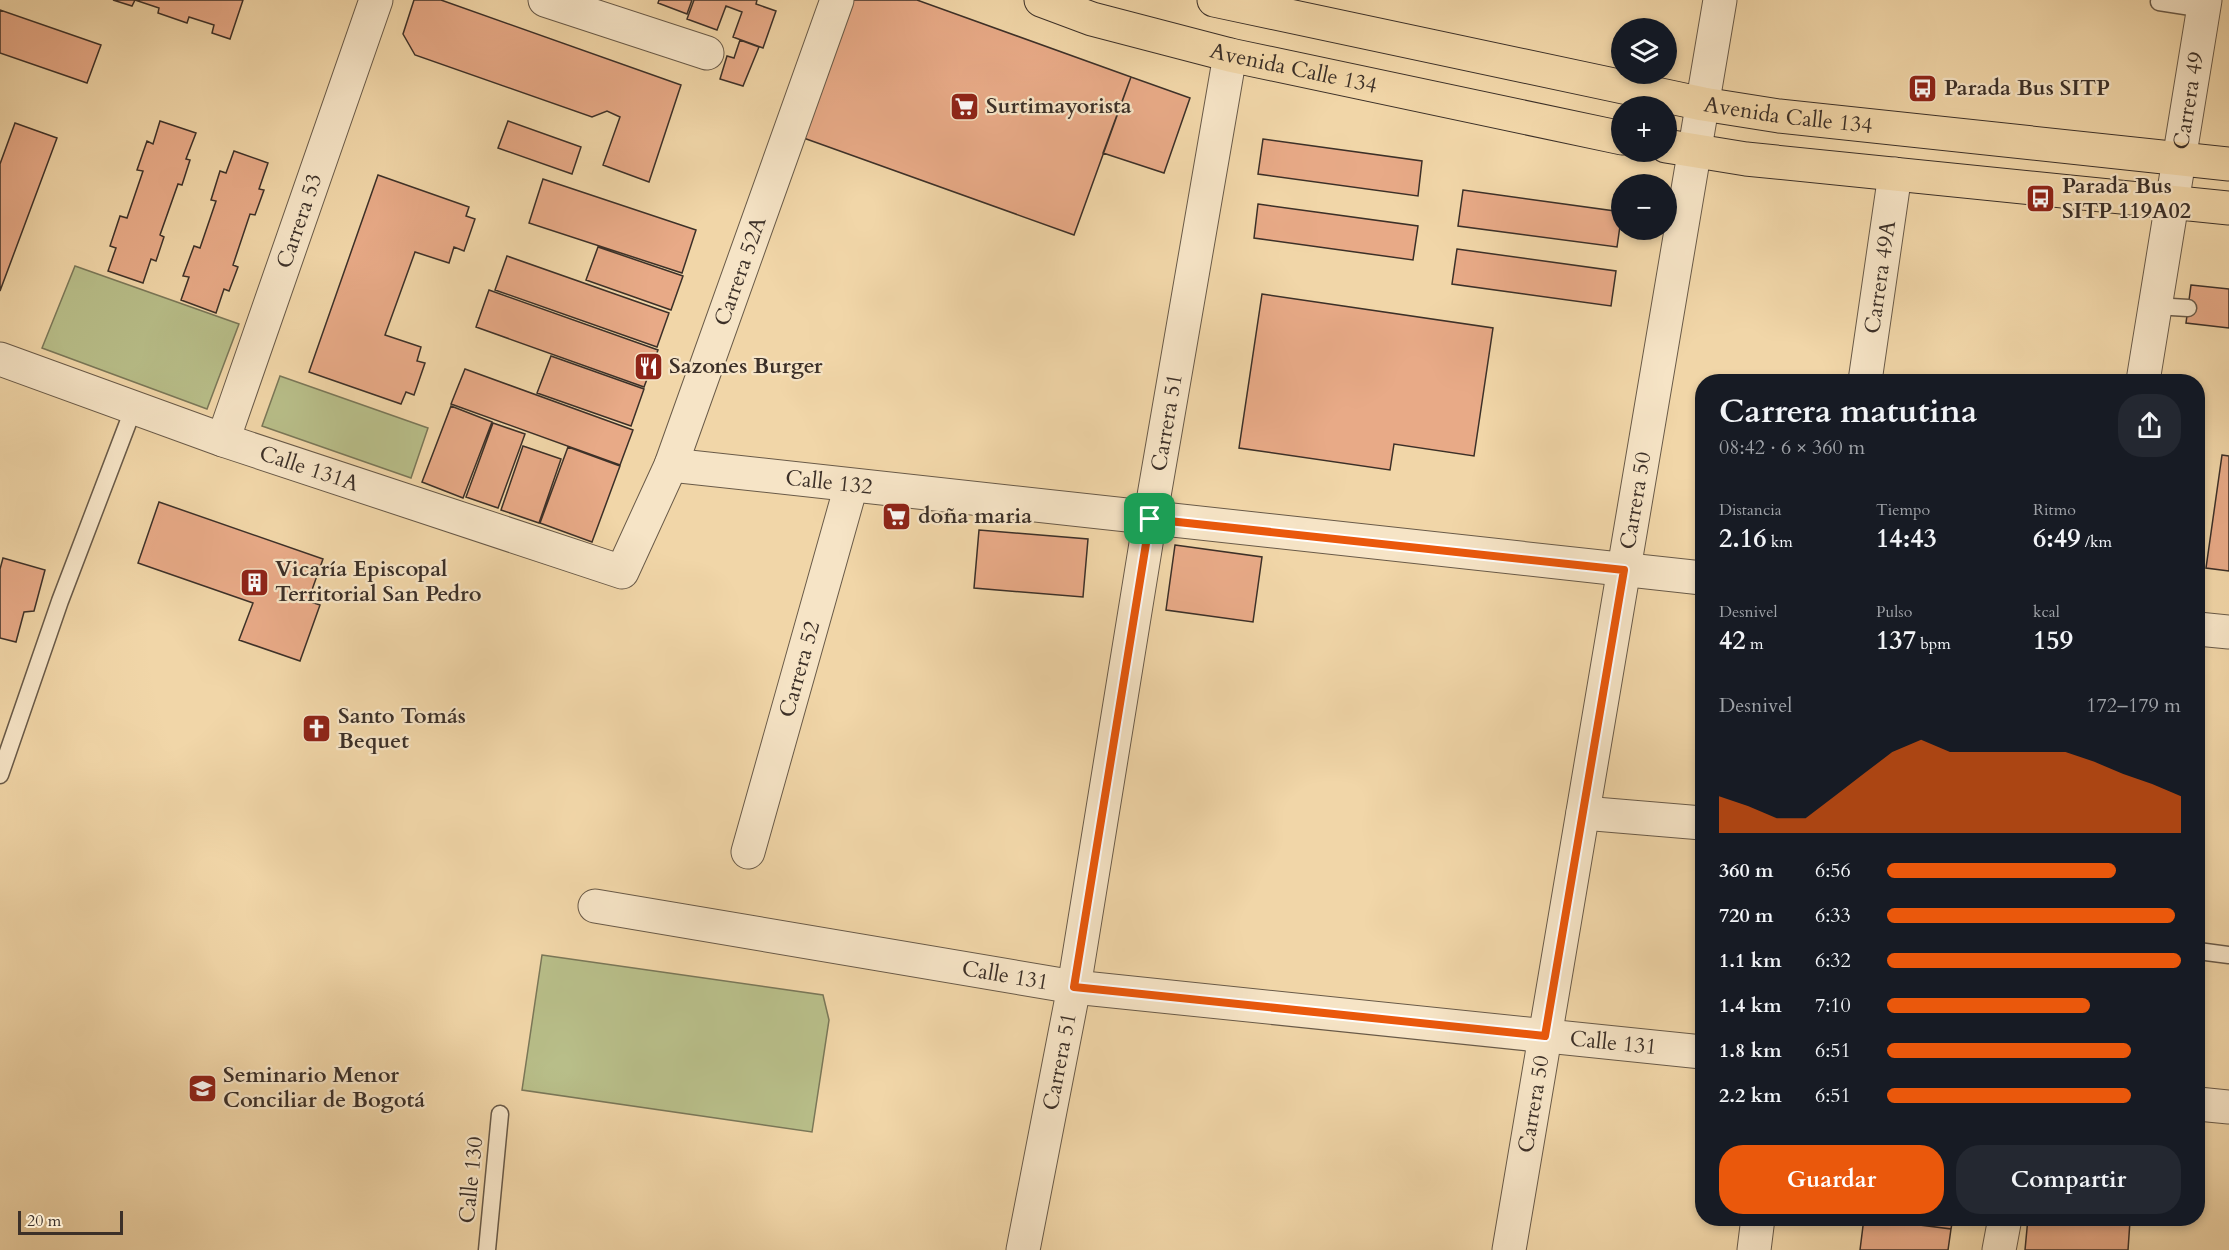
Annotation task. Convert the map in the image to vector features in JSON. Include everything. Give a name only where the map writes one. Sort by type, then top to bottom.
[{"type":"main road","name":"Avenida Calle 134","points":[[1041,0],[1103,22],[1230,56],[1611,136]]},
{"type":"main road","name":"Avenida Calle 134","points":[[1231,2],[1703,104],[1791,117],[2229,164]]},
{"type":"main road","name":"Avenida Calle 134","points":[[1681,149],[1746,159],[2229,208]]},
{"type":"street","name":"Carrera 53","points":[[223,440],[376,0]]},
{"type":"street","points":[[545,0],[707,52]]},
{"type":"street","name":"Carrera 52A","points":[[622,572],[671,465],[837,0]]},
{"type":"street","name":"Carrera 50","points":[[1509,1250],[1624,570],[1681,149],[1703,104],[1720,0]]},
{"type":"street","name":"Carrera 49","points":[[2144,374],[2205,4]]},
{"type":"street","name":"Carrera 51","points":[[1023,1250],[1074,987],[1150,519],[1230,56]]},
{"type":"street","name":"Carrera 49A","points":[[1866,374],[1895,174]]},
{"type":"street","name":"Calle 131A","points":[[0,359],[223,440],[622,572]]},
{"type":"street","name":"Calle 132","points":[[671,465],[1695,577]]},
{"type":"street","name":"Carrera 52","points":[[747,852],[851,486]]},
{"type":"street","points":[[2205,630],[2229,632]]},
{"type":"street","points":[[1583,813],[1695,822]]},
{"type":"street","name":"Calle 131","points":[[595,906],[1074,987],[1695,1051]]},
{"type":"street","points":[[2205,1105],[2229,1107]]},
{"type":"street","points":[[1754,1250],[1757,1226]]},
{"type":"street","points":[[1999,1250],[2004,1226]]},
{"type":"lane","points":[[2159,2],[2205,4]]},
{"type":"lane","points":[[2155,306],[2188,308]]},
{"type":"lane","points":[[0,775],[60,601],[134,407]]},
{"type":"lane","points":[[2205,952],[2229,955]]},
{"type":"lane","name":"Calle 130","points":[[487,1250],[500,1114]]},
{"type":"green space","points":[[75,266],[239,324],[207,409],[42,348]]},
{"type":"green space","points":[[280,376],[428,428],[411,478],[262,426]]},
{"type":"green space","points":[[542,955],[823,995],[829,1020],[812,1132],[522,1090]]},
{"type":"building","points":[[113,0],[135,0],[132,6]]},
{"type":"building","points":[[135,0],[243,0],[230,39],[212,33],[214,25],[189,17],[187,23],[158,13],[159,8]]},
{"type":"building","points":[[414,0],[441,0],[681,85],[649,182],[603,165],[620,117],[607,111],[592,117],[415,55],[403,34]]},
{"type":"building","points":[[659,0],[692,0],[687,14],[658,3]]},
{"type":"building","points":[[694,0],[757,0],[756,4],[776,11],[763,48],[733,37],[742,12],[726,6],[717,30],[687,19]]},
{"type":"building","name":"Surtimayorista","points":[[848,0],[917,0],[1131,77],[1074,235],[798,136]]},
{"type":"building","points":[[0,10],[101,45],[87,83],[0,53]]},
{"type":"building","points":[[740,40],[759,47],[743,86],[720,79],[727,56],[734,58]]},
{"type":"building","points":[[1131,77],[1190,98],[1164,173],[1103,153]]},
{"type":"building","points":[[160,121],[196,133],[186,159],[190,160],[182,185],[178,184],[160,235],[164,237],[156,261],[151,259],[143,283],[108,271],[116,248],[110,246],[120,216],[127,218],[143,171],[137,170],[147,141],[153,144]]},
{"type":"building","points":[[508,121],[581,147],[572,174],[498,148]]},
{"type":"building","points":[[15,123],[57,138],[0,291],[0,164]]},
{"type":"building","points":[[1263,139],[1422,161],[1418,196],[1258,174]]},
{"type":"building","points":[[234,151],[268,163],[259,189],[264,190],[255,215],[250,214],[233,265],[238,267],[229,291],[224,289],[216,313],[181,300],[189,277],[183,276],[194,246],[200,248],[216,201],[211,200],[220,171],[226,173]]},
{"type":"building","points":[[378,175],[469,207],[466,216],[475,219],[464,251],[454,247],[449,263],[415,252],[385,335],[421,347],[417,361],[425,363],[414,395],[406,392],[401,404],[309,372]]},
{"type":"building","points":[[543,179],[696,230],[682,273],[529,223]]},
{"type":"building","points":[[1463,190],[1611,210],[1611,240],[1618,240],[1617,247],[1458,226]]},
{"type":"building","points":[[1258,204],[1418,226],[1413,260],[1254,238]]},
{"type":"building","points":[[598,247],[683,276],[671,310],[586,280]]},
{"type":"building","points":[[1457,249],[1616,271],[1611,306],[1452,284]]},
{"type":"building","points":[[507,256],[669,313],[657,347],[495,290]]},
{"type":"building","points":[[2191,285],[2229,289],[2229,328],[2186,323]]},
{"type":"building","points":[[489,290],[658,350],[644,387],[476,327]]},
{"type":"building","points":[[1262,294],[1493,328],[1474,456],[1394,444],[1390,470],[1239,448]]},
{"type":"building","points":[[551,356],[644,389],[631,426],[537,393]]},
{"type":"building","points":[[465,369],[633,430],[620,465],[451,404]]},
{"type":"building","points":[[451,406],[492,422],[463,498],[422,482]]},
{"type":"building","points":[[493,423],[525,434],[498,508],[466,497]]},
{"type":"building","points":[[523,446],[561,459],[539,523],[501,510]]},
{"type":"building","points":[[568,447],[620,466],[592,542],[540,523]]},
{"type":"building","points":[[2222,455],[2229,456],[2229,571],[2206,568]]},
{"type":"building","name":"Vicaría Episcopal Territorial San Pedro","points":[[159,502],[323,559],[308,601],[320,605],[300,661],[239,640],[253,603],[138,563]]},
{"type":"building","points":[[979,530],[1088,539],[1083,597],[974,588]]},
{"type":"building","points":[[1175,545],[1262,557],[1253,622],[1166,610]]},
{"type":"building","points":[[3,558],[45,570],[34,611],[24,612],[16,642],[0,638],[0,569]]},
{"type":"building","points":[[1863,1226],[1927,1226],[1951,1229],[1948,1250],[1860,1250]]},
{"type":"building","points":[[1928,1226],[1952,1226],[1951,1229]]},
{"type":"building","points":[[2027,1226],[2130,1226],[2128,1250],[2025,1250]]},
{"type":"place","name":"Parada Bus SITP","points":[[1923,88]]},
{"type":"place","name":"Surtimayorista","points":[[965,106]]},
{"type":"place","name":"Parada Bus SITP 119A02","points":[[2041,199]]},
{"type":"place","name":"Sazones Burger","points":[[648,366]]},
{"type":"place","name":"doña maria","points":[[897,516]]},
{"type":"place","name":"Vicaría Episcopal Territorial San Pedro","points":[[254,582]]},
{"type":"place","name":"Santo Tomás Bequet","points":[[317,729]]},
{"type":"place","name":"Seminario Menor Conciliar de Bogotá","points":[[202,1088]]},
{"type":"route","points":[[1150,519],[1624,570],[1545,1036],[1074,987],[1150,519]]}]
